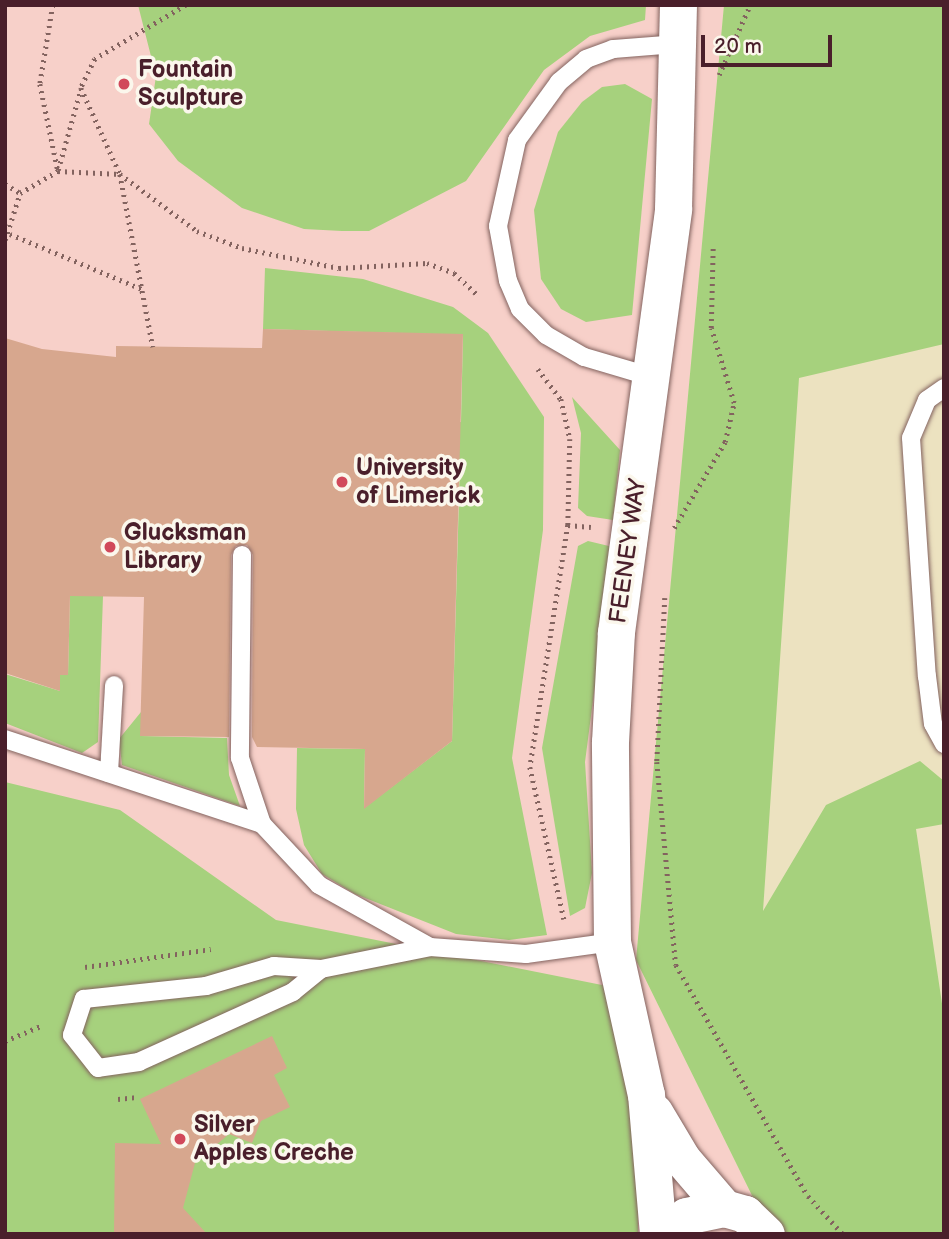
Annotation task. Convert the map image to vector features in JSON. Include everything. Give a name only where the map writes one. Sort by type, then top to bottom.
[{"type":"street","name":"FEENEY WAY","points":[[658,1234],[646,1095],[612,942],[616,632],[673,209],[678,5]]},
{"type":"street","name":"FEENEY WAY","points":[[646,1095],[665,1135],[724,1208]]},
{"type":"street","points":[[667,1234],[686,1216],[724,1208],[745,1214],[766,1234]]},
{"type":"lane","points":[[652,377],[584,357],[528,317],[508,281],[498,226],[517,140],[559,82],[586,59],[613,49],[676,44]]},
{"type":"lane","points":[[944,388],[927,400],[911,438],[927,676],[933,724],[944,744]]},
{"type":"lane","points":[[242,555],[240,758],[262,824],[319,885],[430,947]]},
{"type":"lane","points":[[109,774],[114,685]]},
{"type":"lane","points":[[5,739],[262,824]]},
{"type":"lane","points":[[321,969],[293,992],[138,1062],[98,1068],[72,1035],[84,999],[206,986],[274,966],[321,969],[430,947],[572,950],[612,942]]},
{"type":"path","points":[[53,5],[40,84],[58,171]]},
{"type":"path","points":[[58,171],[81,88],[96,60],[186,5]]},
{"type":"path","points":[[717,81],[750,5]]},
{"type":"path","points":[[81,88],[120,174],[153,347]]},
{"type":"path","points":[[5,240],[10,234],[20,193],[58,171],[120,174],[197,231],[242,248],[339,268],[426,263],[454,273],[486,302]]},
{"type":"path","points":[[5,184],[20,193]]},
{"type":"path","points":[[668,538],[725,442],[734,403],[710,328],[713,232]]},
{"type":"path","points":[[10,234],[142,290]]},
{"type":"path","points":[[534,363],[561,399],[570,439],[568,525],[530,767],[572,950]]},
{"type":"path","points":[[665,590],[657,762],[676,965],[808,1196],[843,1234]]},
{"type":"path","points":[[5,1041],[44,1025]]},
{"type":"shaded area","name":"University of Limerick","points":[[5,5],[724,5],[636,960],[771,1234],[5,1234]]},
{"type":"green space","points":[[138,5],[646,5],[645,20],[590,36],[544,70],[466,181],[369,231],[342,231],[304,229],[242,208],[178,161],[149,124],[156,76]]},
{"type":"green space","points":[[724,5],[944,5],[944,344],[799,378],[763,911],[826,805],[920,761],[944,781],[944,824],[916,829],[944,1017],[944,1234],[771,1234],[636,960]]},
{"type":"green space","points":[[625,84],[652,99],[632,315],[586,322],[561,309],[541,279],[534,210],[558,132],[582,102],[602,87]]},
{"type":"green space","points":[[265,268],[363,279],[453,307],[488,333],[544,417],[543,530],[512,758],[547,935],[509,940],[456,934],[355,894],[322,874],[304,845],[296,809],[297,748],[365,749],[364,808],[452,741],[460,462],[449,461],[450,422],[461,422],[463,335],[263,329]]},
{"type":"green space","points":[[572,397],[620,450],[613,520],[587,516],[578,508],[581,433]]},
{"type":"green space","points":[[588,541],[613,547],[585,762],[592,873],[585,908],[570,916],[542,748],[578,546]]},
{"type":"green space","points":[[70,596],[103,596],[98,742],[82,753],[5,723],[5,674],[60,691],[60,675],[68,675]]},
{"type":"green space","points":[[141,712],[141,736],[227,738],[229,775],[240,806],[122,765],[119,739]]},
{"type":"green space","points":[[5,782],[120,810],[276,920],[607,986],[624,1049],[638,1158],[638,1234],[5,1234]]},
{"type":"building","name":"Glucksman Library","points":[[263,329],[463,334],[452,741],[364,809],[365,749],[257,747],[252,737],[253,555],[247,545],[236,546],[231,555],[229,737],[140,736],[144,597],[70,596],[68,675],[60,675],[60,691],[5,673],[5,338],[42,349],[116,357],[116,346],[262,348]]},
{"type":"building","name":"Silver Apples Creche","points":[[272,1036],[287,1068],[274,1075],[290,1107],[261,1121],[252,1143],[229,1134],[195,1163],[183,1208],[207,1234],[114,1234],[115,1143],[161,1144],[140,1099]]},
{"type":"place","name":"Fountain Sculpture","points":[[124,84]]},
{"type":"place","name":"University of Limerick","points":[[342,482]]},
{"type":"place","name":"Glucksman Library","points":[[110,547]]},
{"type":"place","name":"Silver Apples Creche","points":[[180,1139]]}]
